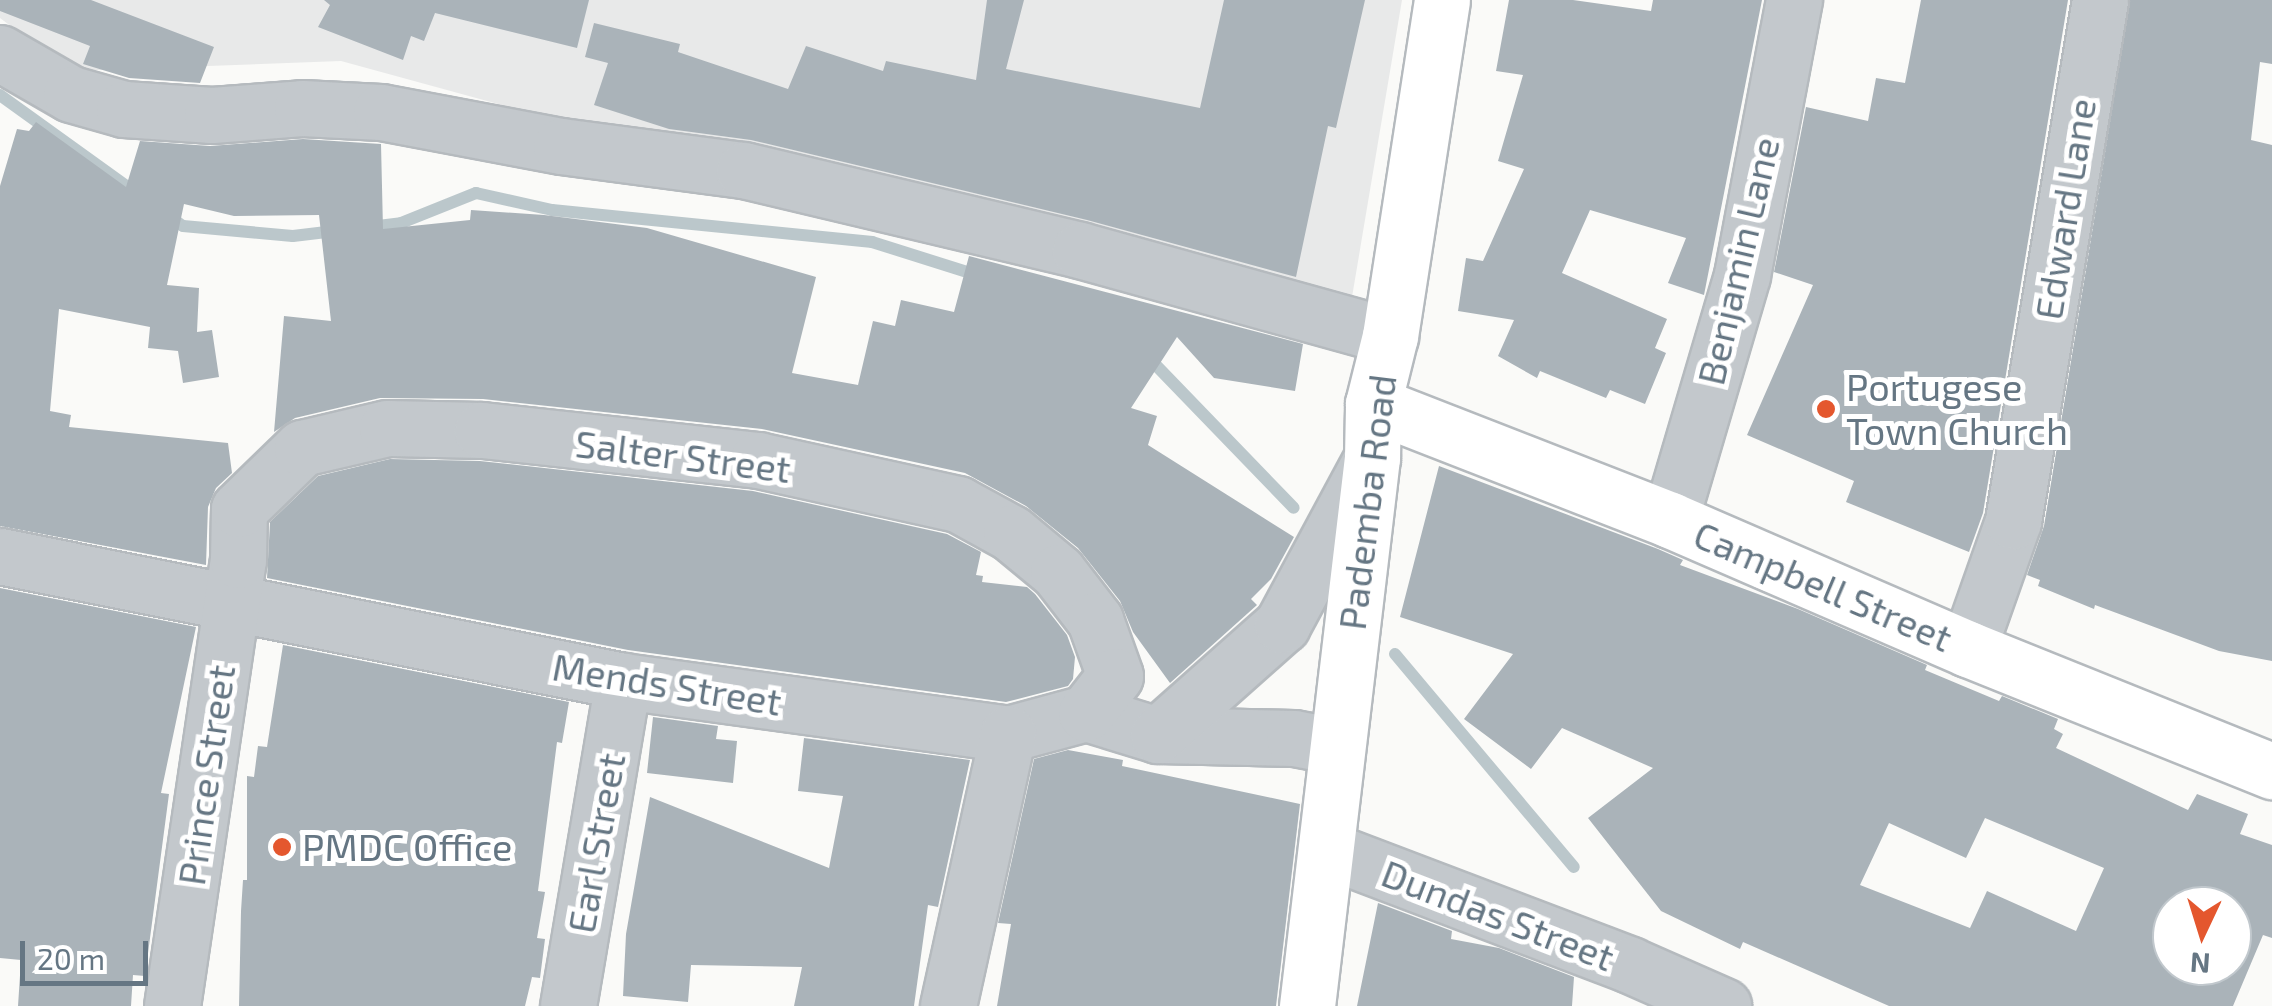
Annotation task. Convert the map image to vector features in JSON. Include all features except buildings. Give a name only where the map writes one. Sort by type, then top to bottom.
[{"type":"main road","name":"Pademba Road","points":[[1308,1006],[1372,458],[1372,404],[1390,336],[1442,0]]},
{"type":"main road","name":"Campbell Street","points":[[1372,404],[1670,520],[1968,648],[2272,771]]},
{"type":"street","name":"Benjamin Lane","points":[[1670,520],[1742,275],[1794,0]]},
{"type":"street","name":"Edward Lane","points":[[1968,648],[2013,521],[2100,0]]},
{"type":"street","points":[[0,53],[70,94],[124,109],[212,115],[302,108],[382,112],[561,146],[744,170],[1080,250],[1390,336]]},
{"type":"street","name":"Salter Street","points":[[231,603],[238,560],[239,508],[302,448],[388,428],[482,430],[758,460],[958,504],[1012,533],[1058,572],[1094,620],[1114,676],[1086,713]]},
{"type":"street","points":[[1158,735],[1282,625],[1372,458]]},
{"type":"street","name":"Mends Street","points":[[0,556],[623,681],[1008,734],[1086,713]]},
{"type":"street","name":"Prince Street","points":[[172,1006],[231,603]]},
{"type":"street","name":"Earl Street","points":[[568,1006],[623,681]]},
{"type":"street","points":[[1086,713],[1158,735],[1294,738],[1336,746]]},
{"type":"street","points":[[948,1006],[1008,734]]},
{"type":"street","name":"Dundas Street","points":[[1328,850],[1630,965],[1723,1006]]},
{"type":"shaded area","points":[[0,0],[1402,0],[1351,303],[717,164],[341,61],[71,71],[0,18]]},
{"type":"waterway","points":[[0,95],[140,196]]},
{"type":"waterway","points":[[370,227],[401,223],[476,193],[552,210],[872,242],[980,276]]},
{"type":"waterway","points":[[169,216],[183,226],[293,236],[335,231]]},
{"type":"waterway","points":[[1147,356],[1294,508]]},
{"type":"waterway","points":[[1395,654],[1574,867]]},
{"type":"place","name":"Portugese Town Church","points":[[1826,409]]},
{"type":"place","name":"PMDC Office","points":[[282,847]]}]
